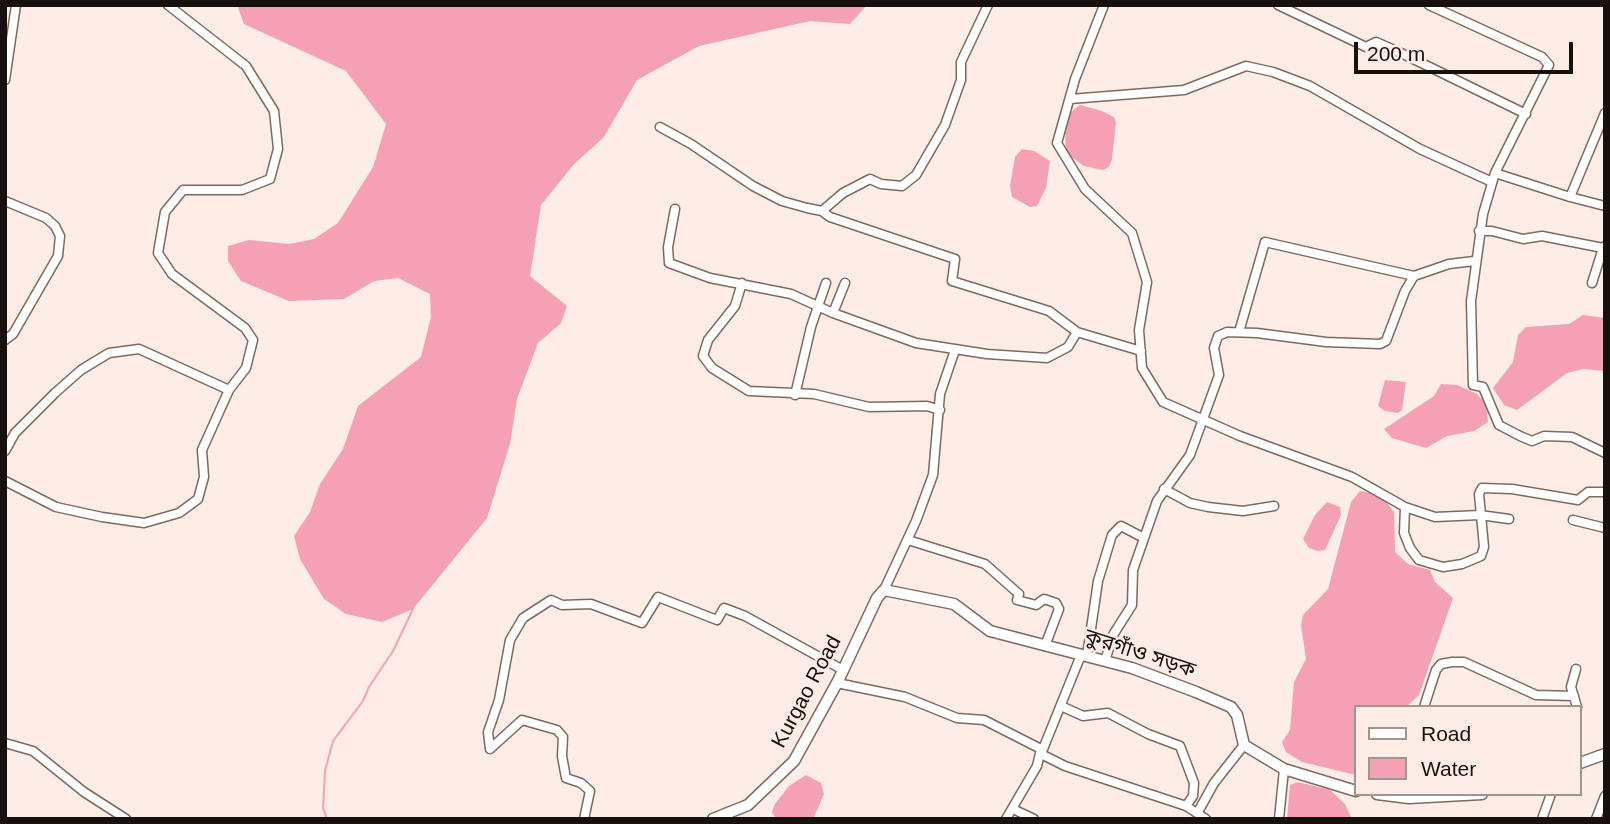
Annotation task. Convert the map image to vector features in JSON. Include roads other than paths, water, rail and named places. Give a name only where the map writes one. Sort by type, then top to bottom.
[{"type":"street","points":[[5,80],[16,5]]},
{"type":"street","points":[[5,481],[56,507],[102,517],[144,523],[179,513],[198,499],[204,477],[202,450],[229,390],[246,368],[253,340],[245,328],[172,274],[158,253],[165,212],[183,190],[242,190],[270,179],[278,149],[274,111],[246,66],[168,5]]},
{"type":"street","points":[[822,211],[843,193],[870,179],[881,184],[902,186],[916,175],[945,125],[961,80],[961,62],[988,5]]},
{"type":"street","points":[[1104,5],[1075,79],[1057,143],[1085,189],[1132,233],[1147,282],[1139,330],[1142,369],[1163,402],[1352,477],[1405,507],[1435,517],[1480,515],[1510,519]]},
{"type":"street","points":[[1278,5],[1366,47],[1376,42],[1526,114]]},
{"type":"street","points":[[1429,5],[1546,59],[1549,65],[1495,173],[1479,231],[1471,300],[1473,386],[1483,387],[1499,425],[1532,441],[1544,436],[1572,437],[1605,453]]},
{"type":"street","points":[[1070,99],[1184,90],[1246,66],[1273,72],[1310,86],[1420,149],[1492,182]]},
{"type":"street","points":[[1570,197],[1605,113]]},
{"type":"street","points":[[660,127],[782,201],[822,211],[830,217],[955,259],[952,281],[1049,311],[1077,331],[1141,351]]},
{"type":"street","points":[[1495,173],[1605,206]]},
{"type":"street","points":[[5,201],[46,218],[55,226],[60,236],[58,256],[13,334],[5,340]]},
{"type":"street","points":[[675,209],[668,247],[669,263],[691,273],[791,294],[833,313],[916,343],[954,350],[1047,358],[1068,347],[1077,331]]},
{"type":"street","points":[[1479,231],[1492,231],[1523,239],[1542,236],[1604,247],[1592,284]]},
{"type":"street","points":[[1239,332],[1265,242],[1414,275],[1449,264],[1474,261]]},
{"type":"street","points":[[1105,661],[1113,635],[1132,605],[1133,570],[1144,538],[1164,489],[1190,455],[1219,375],[1214,348],[1218,336],[1239,332],[1326,342],[1380,344],[1386,341],[1414,275]]},
{"type":"street","points":[[742,283],[734,306],[715,328],[703,356],[712,368],[750,391],[814,394],[869,407],[927,406],[940,410]]},
{"type":"street","points":[[795,395],[811,327],[826,283]]},
{"type":"street","points":[[833,313],[845,283]]},
{"type":"street","points":[[5,451],[15,433],[55,393],[81,370],[109,354],[139,349],[229,390]]},
{"type":"street","points":[[884,590],[908,540],[933,475],[940,394],[954,350]]},
{"type":"street","points":[[1405,507],[1405,533],[1410,548],[1419,560],[1443,567],[1462,564],[1482,556],[1484,547],[1479,494],[1482,488],[1512,489],[1578,500],[1588,492],[1605,492]]},
{"type":"street","points":[[1164,489],[1189,503],[1208,507],[1244,511],[1275,506]]},
{"type":"street","points":[[1573,520],[1605,528]]},
{"type":"street","points":[[1006,819],[1041,754],[1084,656],[1098,581],[1112,535],[1121,526],[1144,538]]},
{"type":"street","points":[[908,540],[985,564],[1019,594],[1017,600],[1036,605],[1045,599],[1056,603],[1059,609],[1045,646]]},
{"type":"street","name":"কুরগাঁও সড়ক","points":[[884,590],[954,604],[990,631],[1105,661],[1231,707],[1237,715],[1244,745]]},
{"type":"street","name":"Kurgao Road","points":[[713,819],[748,804],[784,774],[837,683],[877,598],[884,590]]},
{"type":"street","points":[[584,819],[590,791],[581,783],[566,778],[562,756],[563,737],[557,730],[522,720],[490,749],[488,732],[502,687],[510,640],[523,618],[551,600],[562,605],[591,604],[642,623],[658,597],[717,620],[724,608],[745,616],[843,670]]},
{"type":"street","points":[[1425,705],[1436,670],[1441,664],[1452,662],[1471,665],[1536,695],[1574,696]]},
{"type":"street","points":[[1576,669],[1571,687],[1576,705]]},
{"type":"street","points":[[837,683],[905,697],[957,718],[984,720],[1038,748],[1041,754],[1065,766],[1206,819]]},
{"type":"street","points":[[1061,706],[1083,716],[1108,713],[1148,734],[1180,746],[1194,783],[1192,812]]},
{"type":"street","points":[[5,743],[33,751],[85,792],[126,819]]},
{"type":"street","points":[[1192,812],[1244,745],[1284,769],[1354,790]]},
{"type":"street","points":[[1582,762],[1605,754]]},
{"type":"street","points":[[1279,819],[1284,769]]},
{"type":"street","points":[[1542,819],[1550,796]]},
{"type":"street","points":[[1596,819],[1605,796]]},
{"type":"street","points":[[1013,809],[1034,819]]},
{"type":"water","points":[[237,5],[867,5],[850,24],[810,21],[699,46],[637,80],[604,137],[574,164],[541,205],[530,276],[567,306],[561,323],[538,343],[517,399],[510,444],[487,518],[413,609],[382,622],[346,614],[324,599],[300,559],[294,536],[310,512],[320,484],[343,449],[358,406],[421,357],[431,317],[430,294],[398,278],[374,281],[344,299],[289,301],[241,281],[228,261],[228,246],[249,240],[289,244],[314,239],[338,223],[373,167],[386,124],[346,71],[244,24]]},
{"type":"water","points":[[1080,105],[1102,111],[1114,117],[1116,122],[1112,159],[1109,167],[1103,170],[1084,166],[1066,153],[1065,132],[1070,113]]},
{"type":"water","points":[[1022,149],[1034,151],[1050,161],[1046,188],[1037,206],[1030,207],[1012,197],[1010,186],[1015,157]]},
{"type":"water","points":[[1583,315],[1605,318],[1605,371],[1583,369],[1567,373],[1517,410],[1504,405],[1493,388],[1513,362],[1518,335],[1526,327],[1569,324]]},
{"type":"water","points":[[1385,380],[1406,382],[1402,410],[1398,413],[1385,411],[1378,406]]},
{"type":"water","points":[[1441,384],[1457,385],[1477,394],[1486,403],[1488,422],[1474,431],[1447,436],[1426,448],[1392,438],[1384,429],[1434,396]]},
{"type":"water","points":[[1360,491],[1371,493],[1387,503],[1394,512],[1395,552],[1408,564],[1430,570],[1435,582],[1453,598],[1419,695],[1408,705],[1354,705],[1354,775],[1302,762],[1286,752],[1282,742],[1290,730],[1294,682],[1306,659],[1301,625],[1303,615],[1328,589],[1351,502]]},
{"type":"water","points":[[1327,502],[1340,507],[1341,515],[1325,550],[1318,551],[1309,548],[1303,539],[1315,515]]},
{"type":"water","points":[[806,775],[821,783],[824,794],[813,819],[776,819],[772,812],[775,804],[789,786]]},
{"type":"water","points":[[1298,782],[1330,790],[1345,804],[1352,819],[1287,819],[1290,785]]},
{"type":"waterway","points":[[327,819],[323,808],[325,771],[333,741],[363,701],[393,651],[413,609]]}]
